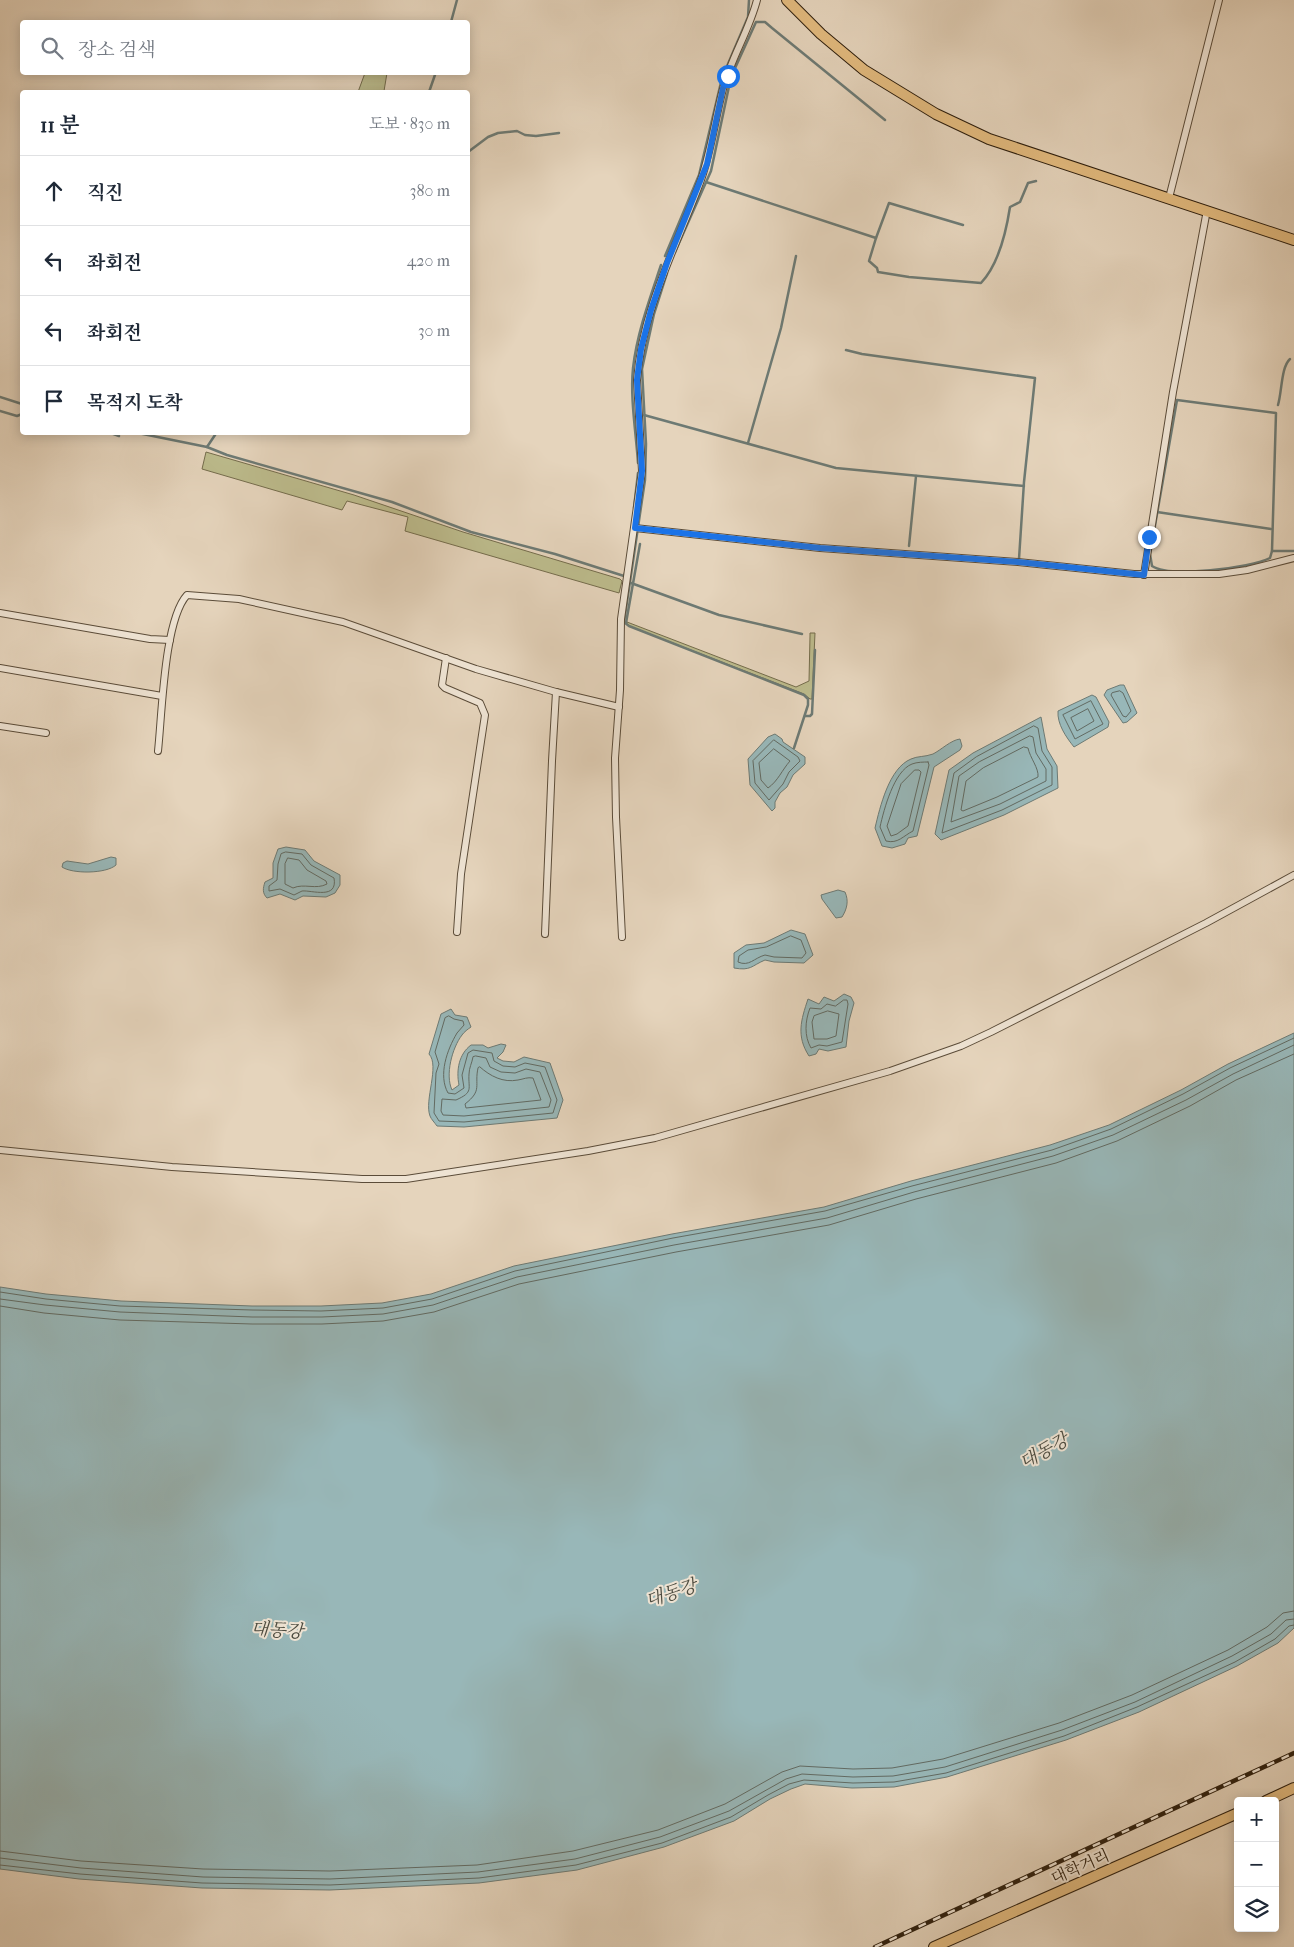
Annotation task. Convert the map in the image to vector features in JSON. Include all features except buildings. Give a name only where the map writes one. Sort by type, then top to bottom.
[{"type":"main road","points":[[787,0],[821,34],[864,70],[936,114],[989,139],[1294,240]]},
{"type":"main road","points":[[1275,1797],[1294,1788]]},
{"type":"main road","name":"대학거리","points":[[934,1947],[1234,1815]]},
{"type":"street","points":[[622,937],[615,758],[619,707],[621,619],[642,471],[637,380],[641,349],[651,310],[667,263],[707,164],[723,88],[749,26],[757,0]]},
{"type":"street","points":[[1169,198],[1219,0]]},
{"type":"street","points":[[1144,575],[1173,392],[1207,210]]},
{"type":"street","points":[[635,528],[820,548],[1018,562],[1144,575],[1220,574],[1247,570],[1294,558]]},
{"type":"street","points":[[158,751],[163,705],[162,696],[170,640],[181,602],[187,595],[197,594],[239,599],[343,622],[446,658],[556,692],[619,707]]},
{"type":"street","points":[[0,613],[150,639],[170,640]]},
{"type":"street","points":[[446,658],[442,686],[480,703],[485,715],[461,874],[457,932]]},
{"type":"street","points":[[0,668],[162,696]]},
{"type":"street","points":[[545,934],[556,692]]},
{"type":"street","points":[[0,726],[46,734]]},
{"type":"street","points":[[0,1150],[172,1167],[362,1179],[406,1178],[588,1151],[656,1138],[890,1071],[961,1046],[1198,927],[1294,875]]},
{"type":"shaded area","points":[[364,75],[387,75],[384,90],[359,90]]},
{"type":"shaded area","points":[[206,452],[354,495],[463,532],[620,579],[622,581],[619,593],[405,531],[408,517],[347,501],[342,510],[202,469]]},
{"type":"shaded area","points":[[627,622],[796,687],[809,681],[810,633],[815,633],[812,699],[804,694],[629,626],[626,624]]},
{"type":"water","points":[[1124,685],[1137,713],[1127,722],[1123,723],[1104,695],[1107,690]]},
{"type":"water","points":[[1092,695],[1096,697],[1109,722],[1108,727],[1074,747],[1065,735],[1058,711]]},
{"type":"water","points":[[1041,717],[1047,749],[1057,766],[1058,788],[1004,815],[941,840],[935,834],[949,770],[973,753]]},
{"type":"water","points":[[775,734],[805,757],[805,764],[793,775],[787,787],[780,793],[775,802],[775,808],[772,811],[750,785],[748,759],[768,737]]},
{"type":"water","points":[[960,739],[962,746],[960,750],[934,767],[917,836],[908,838],[905,844],[892,848],[882,846],[875,828],[891,779],[903,764],[911,759],[933,754]]},
{"type":"water","points":[[286,847],[305,850],[314,861],[340,875],[340,885],[335,893],[326,897],[303,896],[295,900],[280,894],[267,898],[263,890],[265,882],[273,878],[273,863],[278,849]]},
{"type":"water","points":[[111,857],[116,858],[116,865],[105,870],[81,872],[62,867],[63,863],[67,861],[88,864]]},
{"type":"water","points":[[838,890],[845,892],[847,902],[842,917],[836,918],[821,895]]},
{"type":"water","points":[[791,930],[805,934],[813,955],[804,963],[765,960],[748,968],[734,968],[734,953],[746,945],[764,943]]},
{"type":"water","points":[[844,994],[851,997],[854,1003],[849,1021],[846,1047],[828,1051],[819,1049],[816,1054],[809,1056],[802,1042],[801,1035],[803,1014],[808,999],[819,1004],[824,997],[834,1001]]},
{"type":"water","points":[[451,1009],[455,1015],[467,1017],[471,1027],[458,1040],[455,1047],[449,1069],[452,1090],[459,1085],[459,1063],[471,1045],[483,1045],[488,1048],[501,1044],[506,1045],[503,1052],[497,1058],[503,1061],[514,1062],[524,1057],[550,1063],[563,1100],[557,1118],[464,1127],[437,1126],[431,1117],[429,1109],[433,1066],[429,1054],[441,1014]]},
{"type":"water","name":"대동강","points":[[1294,1033],[1294,1628],[1278,1643],[1237,1666],[1139,1712],[1066,1740],[947,1777],[894,1787],[852,1788],[805,1784],[770,1799],[734,1821],[664,1847],[577,1870],[479,1883],[330,1890],[202,1888],[79,1879],[0,1869],[0,1287],[46,1294],[121,1301],[252,1306],[321,1306],[382,1303],[431,1294],[514,1266],[672,1234],[824,1207],[911,1181],[1050,1145],[1109,1125],[1181,1090],[1228,1064]]},
{"type":"waterway","points":[[452,20],[457,0]]},
{"type":"waterway","points":[[665,256],[699,175],[722,78],[748,17],[749,0]]},
{"type":"waterway","points":[[675,252],[711,171],[731,77],[756,22],[765,22],[885,120]]},
{"type":"waterway","points":[[430,90],[435,75]]},
{"type":"waterway","points":[[470,150],[488,137],[498,133],[517,131],[525,135],[536,136],[559,133]]},
{"type":"waterway","points":[[876,238],[869,261],[877,268],[878,272],[909,277],[981,283],[993,267],[997,257],[1004,237],[1010,207],[1020,202],[1028,183],[1036,181]]},
{"type":"waterway","points":[[706,182],[876,238],[889,203],[963,225]]},
{"type":"waterway","points":[[748,443],[781,328],[796,256]]},
{"type":"waterway","points":[[638,463],[633,404],[633,368],[648,303],[661,265]]},
{"type":"waterway","points":[[667,273],[654,314],[642,369],[646,444],[645,480],[624,622],[629,626],[804,695],[808,699],[808,705],[794,748]]},
{"type":"waterway","points":[[846,350],[862,354],[1035,378],[1024,482],[1019,559]]},
{"type":"waterway","points":[[1278,405],[1283,374],[1290,359]]},
{"type":"waterway","points":[[0,397],[20,403]]},
{"type":"waterway","points":[[1177,400],[1276,413],[1272,551],[1270,558],[1246,565],[1210,570],[1175,571],[1161,570],[1152,566],[1150,554],[1177,400]]},
{"type":"waterway","points":[[0,411],[17,416],[20,415]]},
{"type":"waterway","points":[[644,415],[836,468],[1024,486]]},
{"type":"waterway","points":[[148,435],[207,447],[215,435]]},
{"type":"waterway","points":[[207,447],[227,455],[392,502],[471,532],[555,554],[624,576],[625,573]]},
{"type":"waterway","points":[[634,508],[638,473]]},
{"type":"waterway","points":[[909,546],[916,476]]},
{"type":"waterway","points":[[1157,512],[1271,529]]},
{"type":"waterway","points":[[626,623],[640,544]]},
{"type":"waterway","points":[[1272,551],[1294,551]]},
{"type":"waterway","points":[[631,583],[719,615],[802,634]]},
{"type":"waterway","points":[[805,716],[812,714],[815,650]]},
{"type":"railway","points":[[875,1947],[1294,1753]]},
{"type":"route","points":[[728,76],[723,88],[707,164],[667,263],[651,310],[641,349],[637,380],[642,471],[635,528],[820,548],[1018,562],[1144,575],[1149,537]]}]
